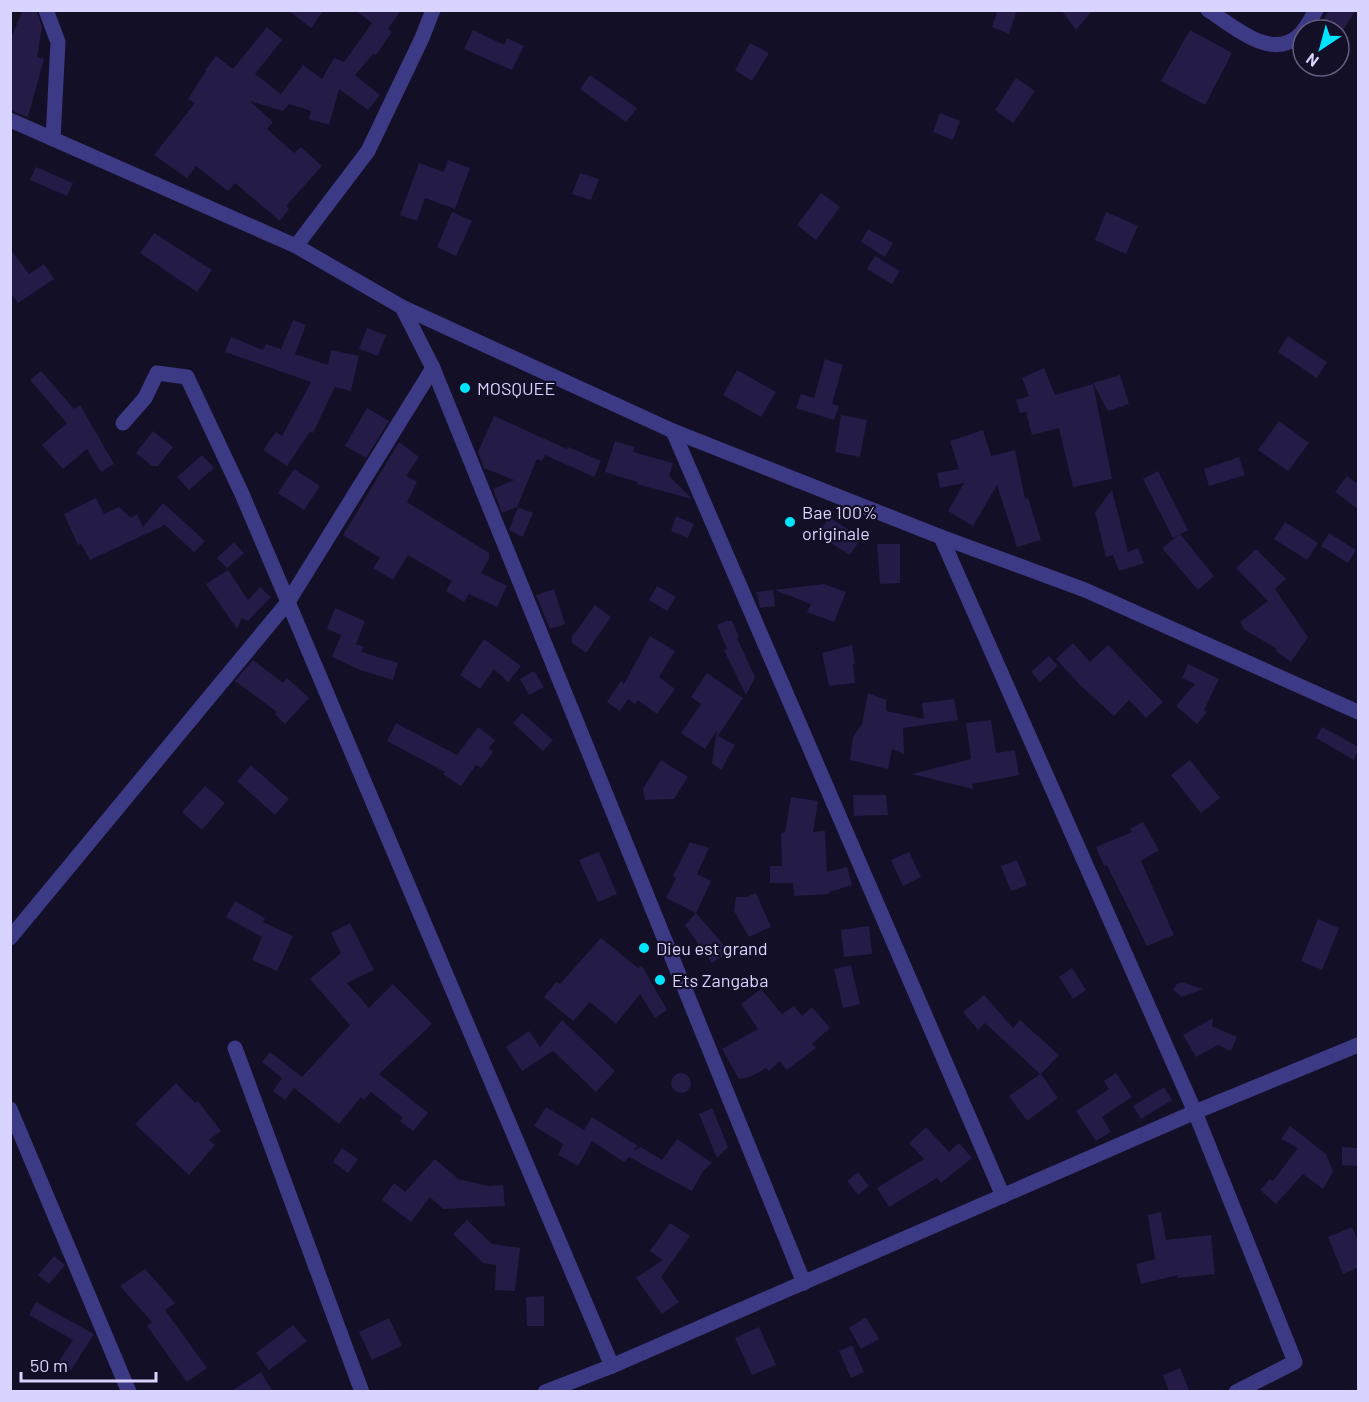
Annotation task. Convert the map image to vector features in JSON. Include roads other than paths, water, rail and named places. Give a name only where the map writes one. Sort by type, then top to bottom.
[{"type":"street","points":[[46,10],[58,42],[53,139]]},
{"type":"street","points":[[296,246],[368,151],[433,10]]},
{"type":"street","points":[[1208,10],[1263,43],[1284,44],[1298,37],[1316,10]]},
{"type":"street","points":[[10,120],[296,246],[402,307],[673,431],[941,537],[1085,590],[1359,712]]},
{"type":"street","points":[[402,307],[433,368],[804,1282]]},
{"type":"street","points":[[10,938],[288,602],[433,368]]},
{"type":"street","points":[[123,423],[146,398],[157,373],[187,377],[242,494],[612,1366]]},
{"type":"street","points":[[673,431],[1004,1196]]},
{"type":"street","points":[[941,537],[1195,1112],[1295,1362],[1236,1392]]},
{"type":"street","points":[[545,1392],[612,1366],[1195,1112],[1359,1045]]},
{"type":"street","points":[[235,1048],[362,1392]]},
{"type":"street","points":[[10,1109],[129,1392]]},
{"type":"place","name":"MOSQUEE","points":[[465,388]]},
{"type":"place","name":"Bae 100% originale","points":[[790,522]]},
{"type":"place","name":"Dieu est grand","points":[[644,948]]},
{"type":"place","name":"Ets Zangaba","points":[[660,980]]}]
